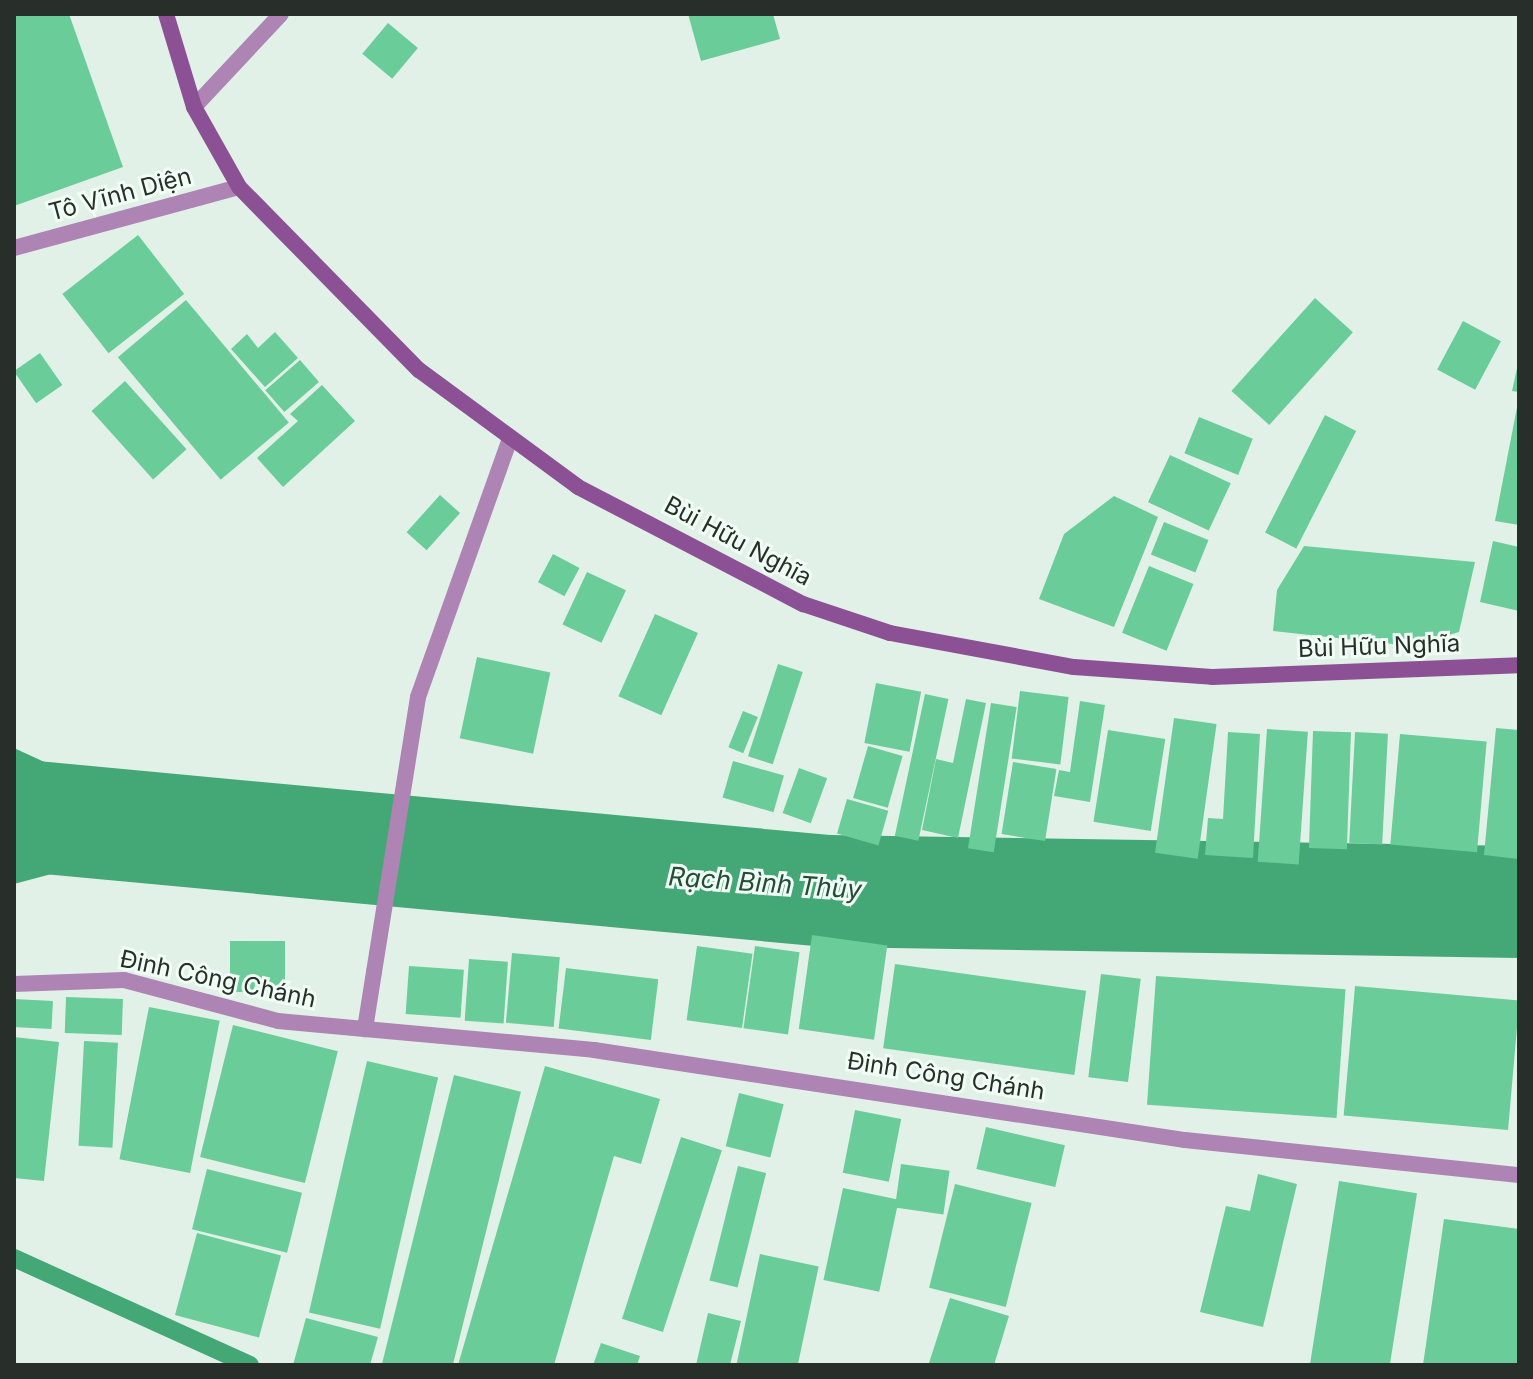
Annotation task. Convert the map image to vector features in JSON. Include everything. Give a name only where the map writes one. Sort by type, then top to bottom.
[{"type":"main road","name":"Bùi Hữu Nghĩa","points":[[166,14],[194,107],[239,187],[419,370],[509,442],[578,487],[803,604],[890,633],[1074,667],[1212,677],[1519,665]]},
{"type":"street","points":[[194,107],[281,14]]},
{"type":"street","name":"Tô Vĩnh Diện","points":[[14,248],[239,187]]},
{"type":"street","points":[[365,1029],[404,768],[436,634],[509,442]]},
{"type":"street","name":"Đinh Công Chánh","points":[[14,984],[124,980],[278,1021],[594,1050],[1185,1140],[1519,1175]]},
{"type":"shaded area","points":[[14,748],[201,834],[14,884]]},
{"type":"building","points":[[14,14],[69,14],[123,167],[14,206]]},
{"type":"building","points":[[688,14],[773,14],[780,39],[701,61]]},
{"type":"building","points":[[388,23],[418,48],[392,79],[362,54]]},
{"type":"building","points":[[138,235],[184,294],[109,353],[62,294]]},
{"type":"building","points":[[1315,298],[1353,332],[1269,425],[1231,391]]},
{"type":"building","points":[[186,300],[289,423],[221,480],[118,357]]},
{"type":"building","points":[[1463,321],[1501,341],[1475,390],[1437,370]]},
{"type":"building","points":[[275,332],[298,358],[265,387],[231,349],[247,334],[258,348]]},
{"type":"building","points":[[40,353],[62,385],[36,403],[14,371]]},
{"type":"building","points":[[1519,359],[1519,392],[1512,391]]},
{"type":"building","points":[[300,360],[319,382],[284,412],[265,390]]},
{"type":"building","points":[[125,381],[187,449],[153,479],[92,411]]},
{"type":"building","points":[[322,385],[355,421],[283,487],[257,458],[298,421],[290,414]]},
{"type":"building","points":[[1519,397],[1519,525],[1495,521]]},
{"type":"building","points":[[1325,415],[1356,431],[1296,549],[1265,533]]},
{"type":"building","points":[[1199,417],[1253,439],[1238,475],[1184,453]]},
{"type":"building","points":[[1170,455],[1231,483],[1209,530],[1148,502]]},
{"type":"building","points":[[440,495],[460,513],[427,550],[407,532]]},
{"type":"building","points":[[1114,496],[1158,517],[1114,627],[1039,599],[1064,534]]},
{"type":"building","points":[[1164,522],[1209,540],[1195,572],[1151,554]]},
{"type":"building","points":[[1493,541],[1519,547],[1519,611],[1480,602]]},
{"type":"building","points":[[1304,546],[1475,562],[1459,632],[1411,646],[1273,631],[1277,590]]},
{"type":"building","points":[[553,554],[579,568],[564,596],[538,582]]},
{"type":"building","points":[[1149,566],[1194,584],[1167,651],[1122,633]]},
{"type":"building","points":[[587,572],[626,590],[601,643],[562,625]]},
{"type":"building","points":[[655,614],[698,633],[661,715],[618,696]]},
{"type":"building","points":[[477,657],[550,673],[533,754],[460,738]]},
{"type":"building","points":[[778,664],[803,672],[773,764],[748,756]]},
{"type":"building","points":[[876,683],[921,692],[910,752],[864,743]]},
{"type":"building","points":[[1020,691],[1069,697],[1060,764],[1012,758]]},
{"type":"building","points":[[925,694],[948,699],[918,841],[895,836]]},
{"type":"building","points":[[966,699],[986,703],[958,838],[922,830],[936,759],[953,763]]},
{"type":"building","points":[[1080,701],[1105,705],[1090,802],[1054,796],[1059,770],[1070,772]]},
{"type":"building","points":[[991,703],[1017,707],[994,852],[968,848]]},
{"type":"building","points":[[743,711],[758,717],[743,753],[728,747]]},
{"type":"building","points":[[1174,718],[1217,724],[1198,859],[1155,853]]},
{"type":"building","points":[[1496,728],[1519,730],[1518,859],[1484,855]]},
{"type":"building","points":[[1267,729],[1308,732],[1299,865],[1258,862]]},
{"type":"building","points":[[1108,730],[1165,739],[1151,831],[1093,822]]},
{"type":"building","points":[[1313,731],[1351,732],[1347,849],[1309,848]]},
{"type":"building","points":[[1228,732],[1260,734],[1253,858],[1205,855],[1208,818],[1223,819]]},
{"type":"building","points":[[1355,732],[1388,734],[1382,845],[1349,843]]},
{"type":"building","points":[[1400,734],[1487,742],[1477,852],[1390,845]]},
{"type":"building","points":[[868,746],[903,756],[888,808],[853,798]]},
{"type":"building","points":[[733,761],[784,776],[773,812],[723,798]]},
{"type":"building","points":[[1013,762],[1056,769],[1045,841],[1002,834]]},
{"type":"building","points":[[799,768],[827,778],[811,823],[783,813]]},
{"type":"building","points":[[847,799],[888,811],[878,845],[837,834]]},
{"type":"building","points":[[812,935],[887,946],[874,1040],[799,1029]]},
{"type":"building","points":[[230,941],[285,941],[285,992],[230,992]]},
{"type":"building","points":[[697,946],[752,954],[742,1028],[687,1020]]},
{"type":"building","points":[[755,946],[800,952],[788,1034],[743,1028]]},
{"type":"building","points":[[512,953],[560,957],[554,1027],[506,1023]]},
{"type":"building","points":[[469,959],[508,962],[504,1024],[465,1021]]},
{"type":"building","points":[[895,964],[1086,991],[1074,1075],[883,1048]]},
{"type":"building","points":[[409,966],[464,970],[461,1018],[406,1014]]},
{"type":"building","points":[[566,968],[658,979],[651,1040],[559,1029]]},
{"type":"building","points":[[1101,974],[1141,979],[1128,1082],[1088,1077]]},
{"type":"building","points":[[1156,976],[1346,989],[1337,1118],[1147,1105]]},
{"type":"building","points":[[1355,986],[1519,1000],[1508,1130],[1344,1116]]},
{"type":"building","points":[[66,997],[123,999],[122,1035],[65,1033]]},
{"type":"building","points":[[14,999],[53,1001],[51,1029],[14,1027]]},
{"type":"building","points":[[149,1007],[220,1021],[190,1173],[119,1159]]},
{"type":"building","points":[[233,1025],[338,1051],[305,1183],[200,1157]]},
{"type":"building","points":[[14,1037],[59,1042],[44,1181],[14,1178]]},
{"type":"building","points":[[84,1041],[118,1043],[112,1148],[79,1146]]},
{"type":"building","points":[[367,1061],[438,1077],[380,1329],[309,1312]]},
{"type":"building","points":[[545,1066],[660,1099],[641,1164],[614,1156],[554,1365],[458,1365]]},
{"type":"building","points":[[454,1075],[521,1092],[453,1365],[382,1365]]},
{"type":"building","points":[[739,1093],[784,1104],[770,1157],[726,1146]]},
{"type":"building","points":[[855,1110],[901,1119],[889,1182],[843,1173]]},
{"type":"building","points":[[986,1127],[1065,1145],[1055,1187],[976,1169]]},
{"type":"building","points":[[681,1137],[722,1150],[663,1332],[622,1319]]},
{"type":"building","points":[[901,1164],[950,1171],[943,1214],[895,1208]]},
{"type":"building","points":[[738,1166],[766,1173],[738,1288],[709,1280]]},
{"type":"building","points":[[207,1169],[302,1193],[287,1253],[192,1229]]},
{"type":"building","points":[[1258,1174],[1297,1184],[1263,1327],[1200,1312],[1226,1206],[1250,1211]]},
{"type":"building","points":[[1339,1181],[1417,1193],[1390,1365],[1310,1365]]},
{"type":"building","points":[[955,1184],[1032,1203],[1006,1307],[929,1288]]},
{"type":"building","points":[[843,1188],[899,1200],[879,1292],[823,1280]]},
{"type":"building","points":[[1444,1219],[1519,1229],[1519,1365],[1423,1365]]},
{"type":"building","points":[[197,1233],[281,1256],[259,1338],[175,1315]]},
{"type":"building","points":[[760,1254],[819,1266],[798,1365],[736,1365]]},
{"type":"building","points":[[950,1298],[1009,1316],[994,1365],[929,1363]]},
{"type":"building","points":[[708,1313],[741,1321],[730,1365],[696,1365]]},
{"type":"building","points":[[306,1318],[378,1337],[370,1365],[293,1365]]},
{"type":"building","points":[[601,1343],[640,1356],[637,1365],[593,1365]]},
{"type":"waterway","name":"Rạch Bình Thủy","points":[[14,815],[827,891],[1519,902]]},
{"type":"waterway","points":[[14,1258],[250,1365]]}]
